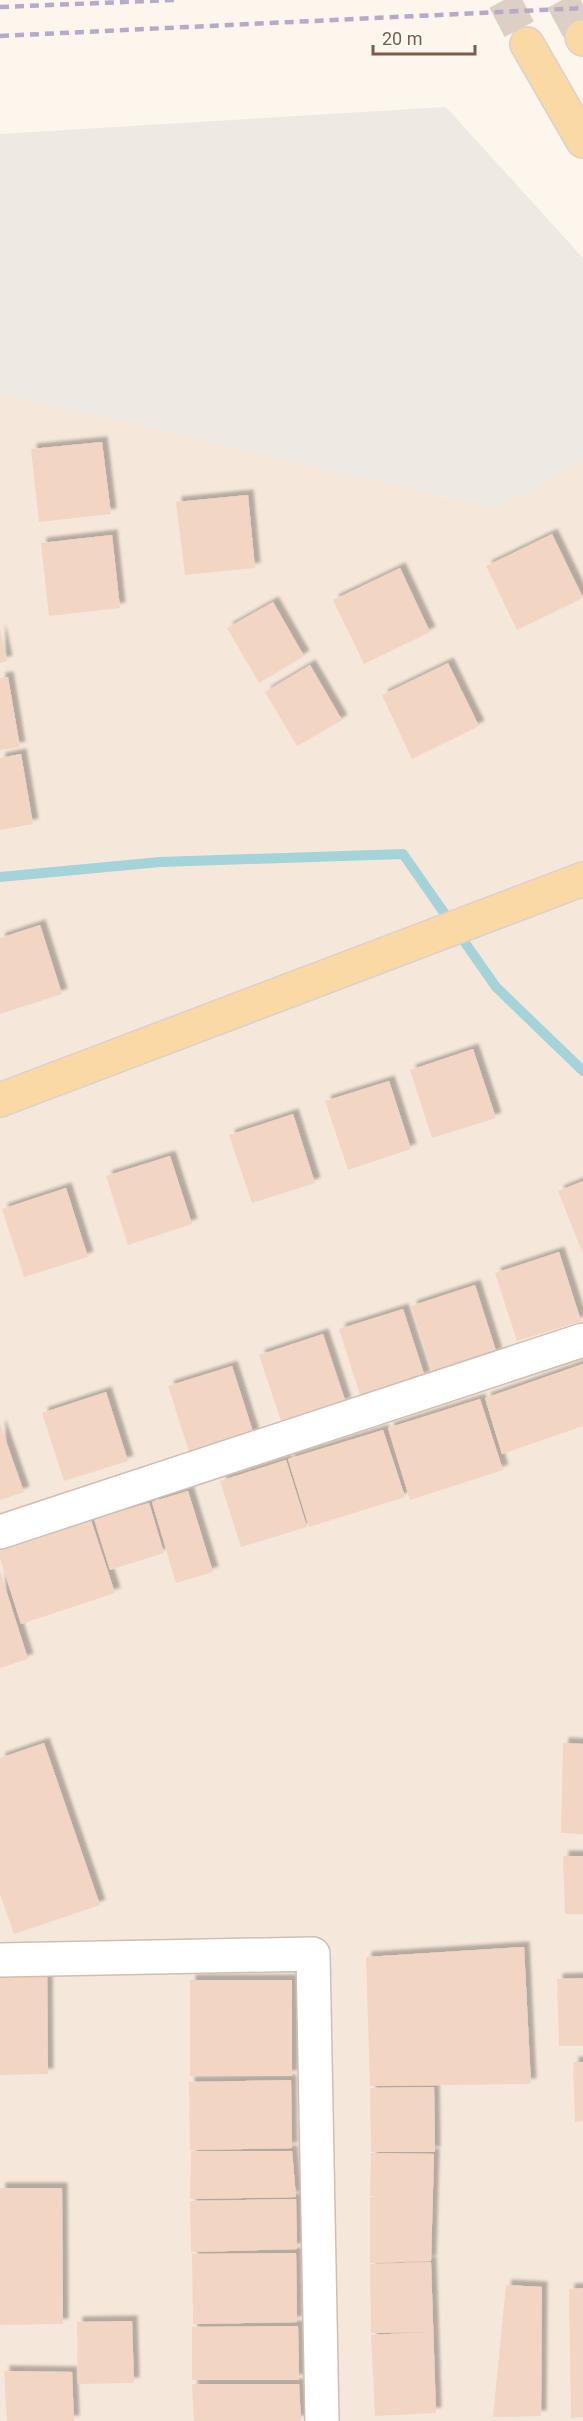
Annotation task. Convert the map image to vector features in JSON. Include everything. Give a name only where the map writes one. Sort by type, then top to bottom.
[{"type":"main road","points":[[527,44],[583,141]]},
{"type":"main road","points":[[0,1100],[583,879]]},
{"type":"street","points":[[0,1532],[583,1340]]},
{"type":"street","points":[[0,1960],[314,1954],[322,2421]]},
{"type":"shaded area","points":[[446,107],[583,258],[583,461],[495,509],[0,393],[0,134]]},
{"type":"shaded area","points":[[0,393],[495,509],[583,461],[583,2421],[0,2421]]},
{"type":"building","points":[[102,442],[111,514],[39,522],[31,449]]},
{"type":"building","points":[[248,495],[255,568],[185,575],[176,502]]},
{"type":"building","points":[[552,534],[583,598],[517,630],[486,566]]},
{"type":"building","points":[[112,535],[120,608],[49,616],[41,543]]},
{"type":"building","points":[[400,568],[430,632],[364,664],[333,600]]},
{"type":"building","points":[[273,602],[304,656],[259,683],[227,628]]},
{"type":"building","points":[[0,629],[7,661],[0,663]]},
{"type":"building","points":[[448,663],[479,726],[412,759],[382,695]]},
{"type":"building","points":[[310,665],[342,720],[297,746],[265,692]]},
{"type":"building","points":[[8,677],[20,747],[0,750],[0,678]]},
{"type":"building","points":[[21,754],[33,824],[0,830],[0,758]]},
{"type":"building","points":[[40,925],[62,994],[0,1014],[0,938]]},
{"type":"building","points":[[473,1049],[496,1118],[432,1138],[410,1070]]},
{"type":"building","points":[[389,1081],[411,1149],[348,1170],[325,1101]]},
{"type":"building","points":[[293,1114],[315,1183],[252,1203],[229,1135]]},
{"type":"building","points":[[170,1156],[192,1224],[128,1245],[106,1176]]},
{"type":"building","points":[[583,1181],[583,1254],[558,1191]]},
{"type":"building","points":[[66,1188],[88,1257],[24,1277],[2,1209]]},
{"type":"building","points":[[559,1252],[581,1321],[517,1341],[495,1273]]},
{"type":"building","points":[[475,1285],[497,1354],[433,1375],[411,1306]]},
{"type":"building","points":[[403,1309],[425,1377],[361,1398],[339,1329]]},
{"type":"building","points":[[323,1334],[346,1403],[282,1424],[259,1355]]},
{"type":"building","points":[[583,1364],[583,1426],[502,1454],[485,1398]]},
{"type":"building","points":[[232,1366],[254,1435],[190,1455],[168,1386]]},
{"type":"building","points":[[106,1392],[128,1461],[64,1481],[42,1413]]},
{"type":"building","points":[[480,1399],[503,1470],[410,1500],[388,1428]]},
{"type":"building","points":[[0,1424],[24,1492],[0,1500]]},
{"type":"building","points":[[383,1430],[405,1497],[309,1527],[288,1459]]},
{"type":"building","points":[[286,1460],[307,1527],[241,1547],[220,1481]]},
{"type":"building","points":[[188,1491],[213,1572],[176,1583],[152,1502]]},
{"type":"building","points":[[149,1503],[164,1553],[110,1570],[94,1519]]},
{"type":"building","points":[[91,1520],[115,1593],[21,1624],[0,1558],[0,1550]]},
{"type":"building","points":[[0,1571],[28,1659],[0,1668]]},
{"type":"building","points":[[44,1743],[100,1905],[14,1934],[0,1894],[0,1758]]},
{"type":"building","points":[[563,1743],[583,1744],[583,1834],[561,1833]]},
{"type":"building","points":[[563,1856],[583,1856],[583,1914],[565,1914]]},
{"type":"building","points":[[524,1947],[531,2084],[370,2086],[366,1957]]},
{"type":"building","points":[[0,1965],[47,1965],[48,2074],[0,2075]]},
{"type":"building","points":[[583,1978],[583,2046],[559,2046],[557,1979]]},
{"type":"building","points":[[190,1980],[292,1980],[292,2076],[190,2076]]},
{"type":"building","points":[[573,2062],[583,2062],[583,2121],[575,2122]]},
{"type":"building","points":[[291,2080],[292,2148],[190,2150],[189,2082]]},
{"type":"building","points":[[434,2087],[435,2152],[371,2152],[370,2088]]},
{"type":"building","points":[[191,2151],[292,2151],[296,2197],[190,2199]]},
{"type":"building","points":[[371,2153],[434,2154],[431,2261],[370,2263],[370,2197],[382,2197],[370,2196]]},
{"type":"building","points":[[0,2188],[62,2188],[63,2324],[0,2325]]},
{"type":"building","points":[[296,2199],[297,2249],[191,2252],[190,2201]]},
{"type":"building","points":[[296,2253],[297,2322],[193,2324],[192,2254]]},
{"type":"building","points":[[431,2262],[436,2413],[375,2416],[371,2335],[427,2332],[371,2333],[370,2264]]},
{"type":"building","points":[[506,2285],[542,2287],[541,2416],[493,2417]]},
{"type":"building","points":[[583,2288],[583,2417],[571,2418],[569,2289]]},
{"type":"building","points":[[132,2321],[134,2383],[78,2384],[77,2322]]},
{"type":"building","points":[[298,2326],[299,2380],[192,2380],[192,2327]]},
{"type":"building","points":[[4,2371],[72,2372],[74,2421],[7,2421]]},
{"type":"building","points":[[192,2384],[299,2384],[301,2421],[194,2421]]},
{"type":"waterway","points":[[0,877],[160,862],[403,854],[496,987],[583,1071]]},
{"type":"tunnel","points":[[504,0],[527,44]]},
{"type":"tunnel","points":[[562,0],[582,37]]},
{"type":"railway","points":[[0,7],[174,0]]},
{"type":"railway","points":[[0,36],[583,8]]}]
